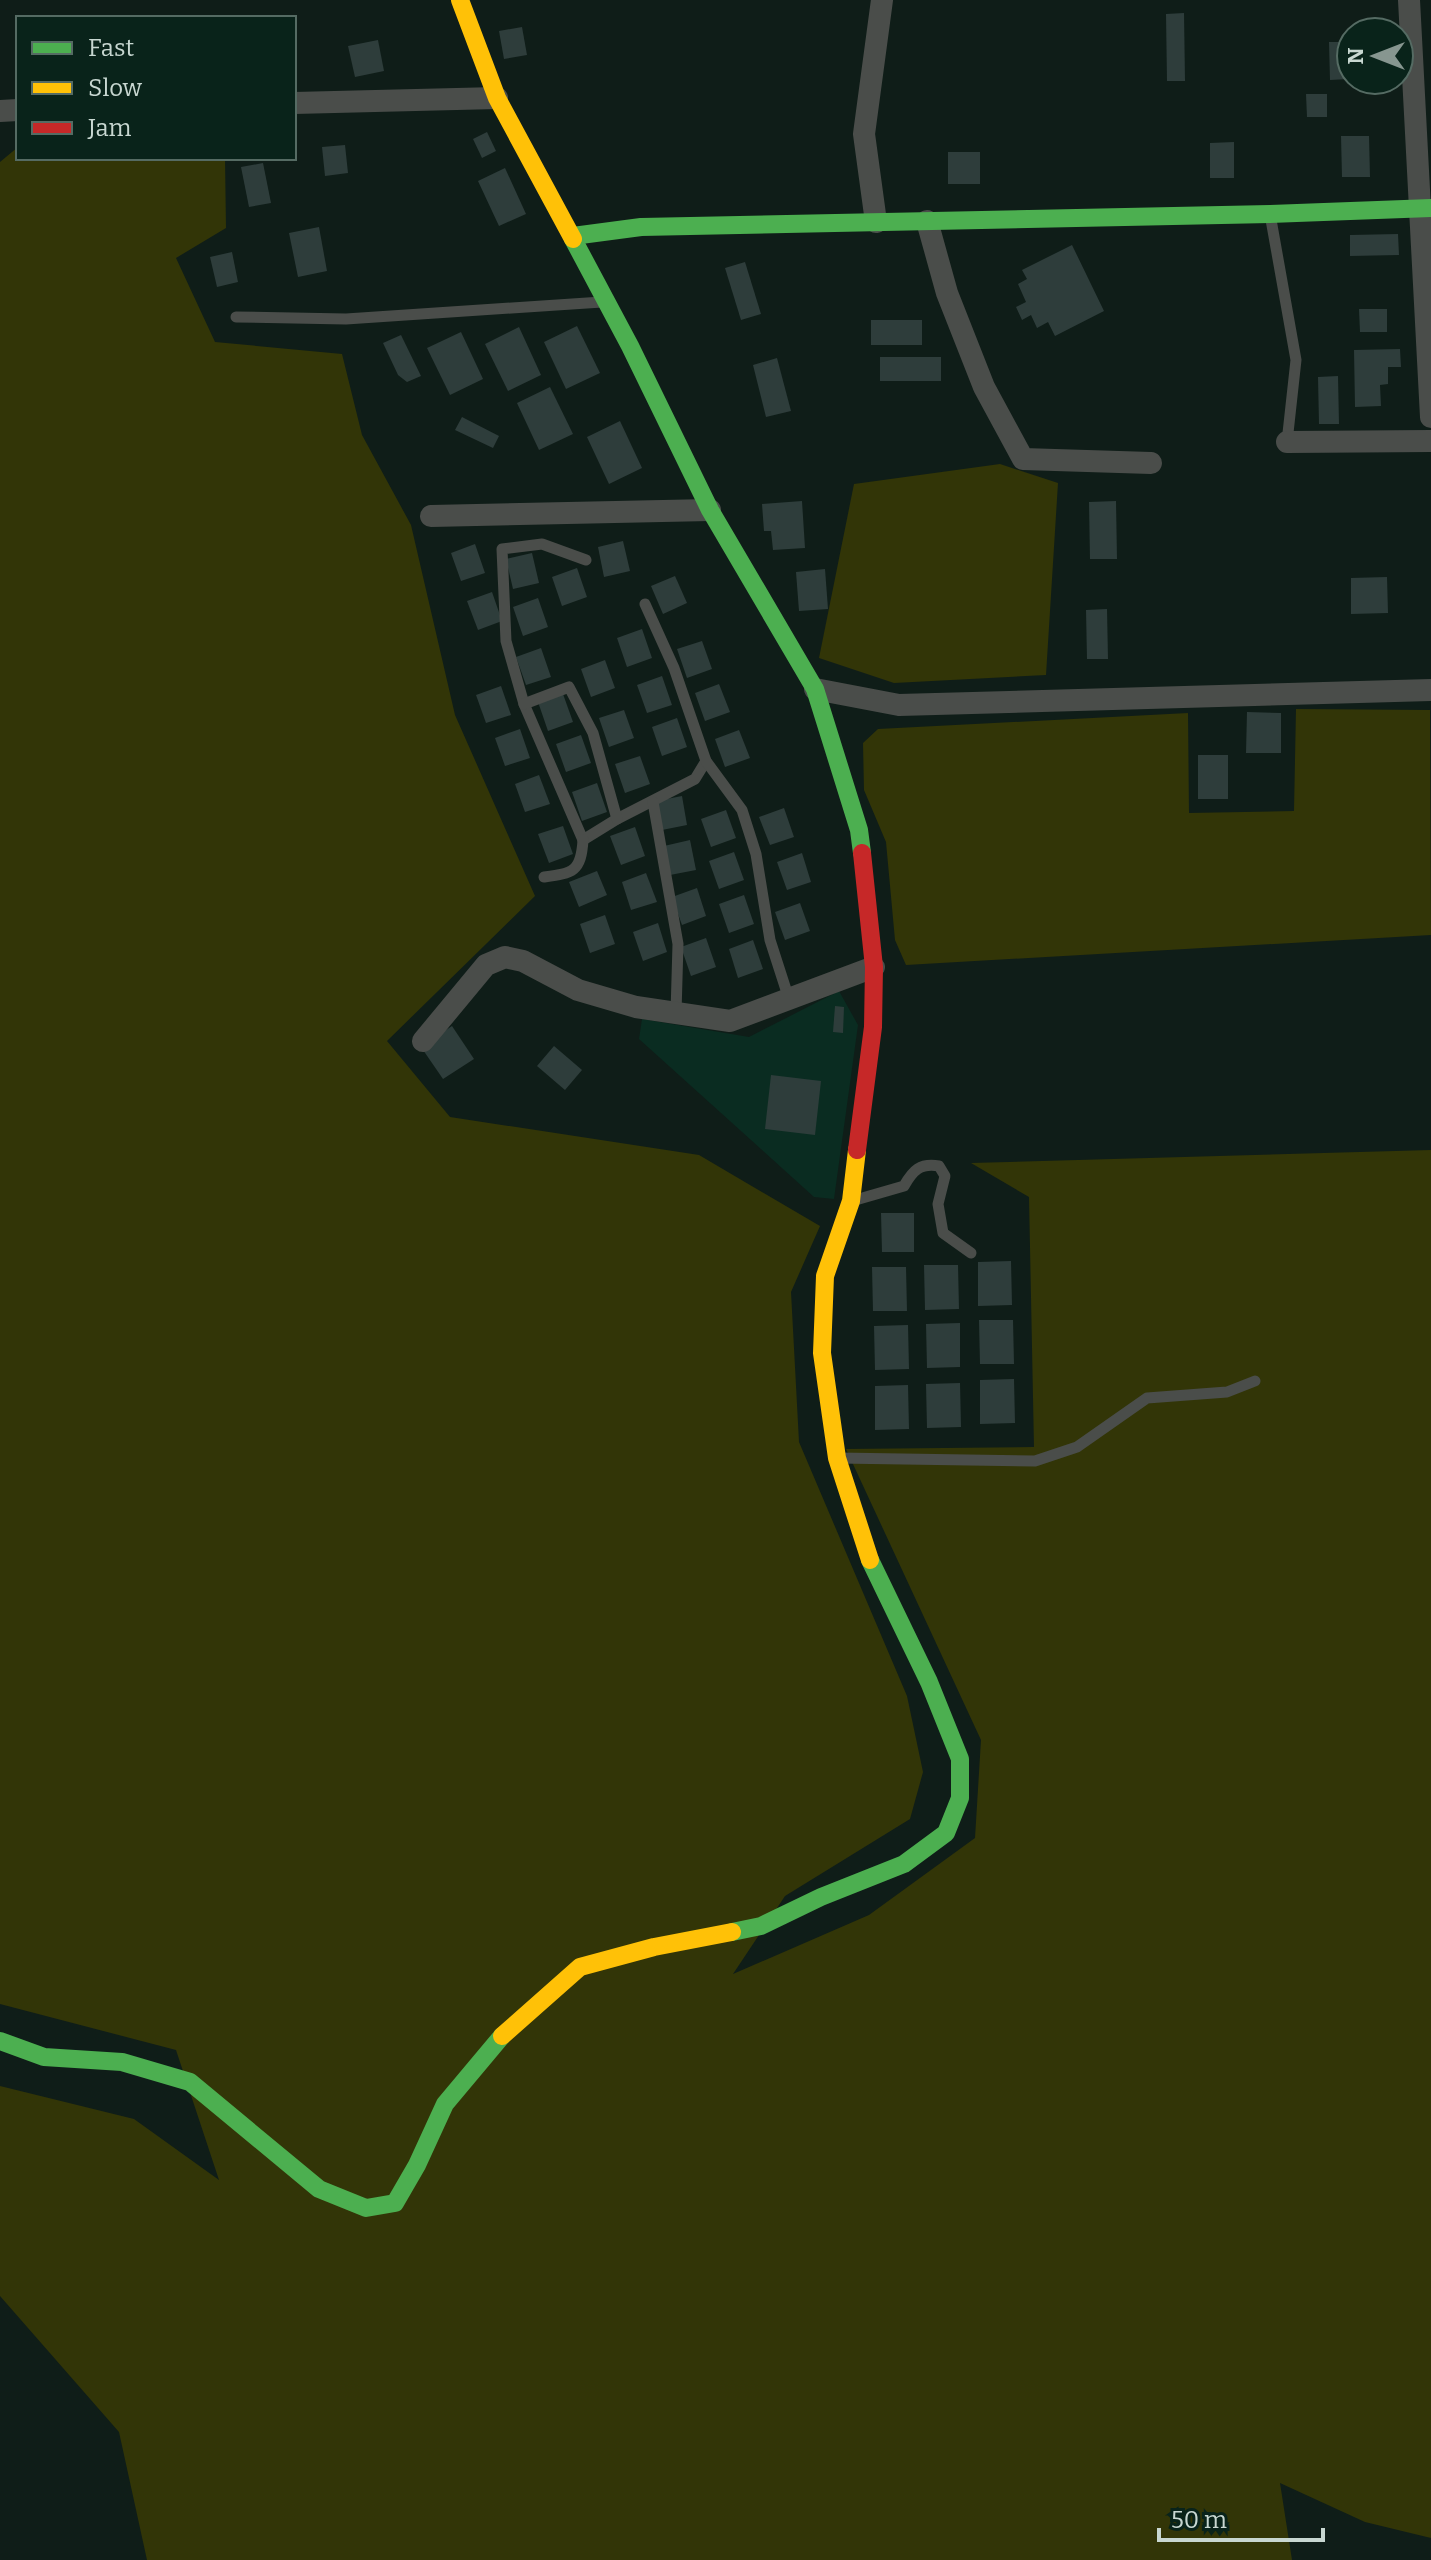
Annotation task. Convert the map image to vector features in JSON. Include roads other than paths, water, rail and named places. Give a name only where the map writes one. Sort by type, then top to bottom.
[{"type":"street","points":[[0,2041],[44,2057],[122,2062],[190,2082],[319,2189],[366,2208],[395,2203],[417,2165],[445,2104],[506,2032],[580,1967],[654,1947],[761,1926],[821,1897],[904,1864],[946,1833],[960,1798],[960,1759],[929,1682],[867,1553],[837,1458],[822,1353],[825,1276],[851,1201],[873,1027],[874,967],[859,830],[815,689],[710,510],[573,236],[497,98],[460,0]]},
{"type":"street","points":[[876,222],[864,134],[882,0]]},
{"type":"street","points":[[1409,0],[1425,208],[1431,417]]},
{"type":"street","points":[[296,103],[497,98]]},
{"type":"street","points":[[573,236],[641,227],[1425,208]]},
{"type":"street","points":[[927,221],[947,293],[978,373],[1023,459],[1151,463]]},
{"type":"street","points":[[1287,442],[1431,441]]},
{"type":"street","points":[[431,516],[710,510]]},
{"type":"street","points":[[815,689],[899,705],[1431,690]]},
{"type":"street","points":[[423,1041],[486,965],[505,957],[523,961],[578,990],[636,1007],[730,1021],[874,967]]},
{"type":"lane","points":[[1270,214],[1296,360],[1287,442]]},
{"type":"lane","points":[[236,317],[346,319],[607,302]]},
{"type":"lane","points":[[544,877],[570,873],[582,861],[583,840],[524,704],[506,641],[502,549],[542,544],[586,560]]},
{"type":"lane","points":[[645,604],[674,668],[706,761],[742,810],[756,854],[770,940],[789,999]]},
{"type":"lane","points":[[524,704],[569,687],[593,733],[617,819]]},
{"type":"lane","points":[[583,840],[695,779],[706,761]]},
{"type":"lane","points":[[653,802],[678,944],[676,1013]]},
{"type":"lane","points":[[851,1201],[904,1186],[912,1171],[927,1164],[939,1166],[945,1176],[938,1204],[943,1233],[971,1253]]},
{"type":"lane","points":[[837,1458],[1035,1461],[1077,1447],[1147,1398],[1227,1392],[1255,1381]]}]
